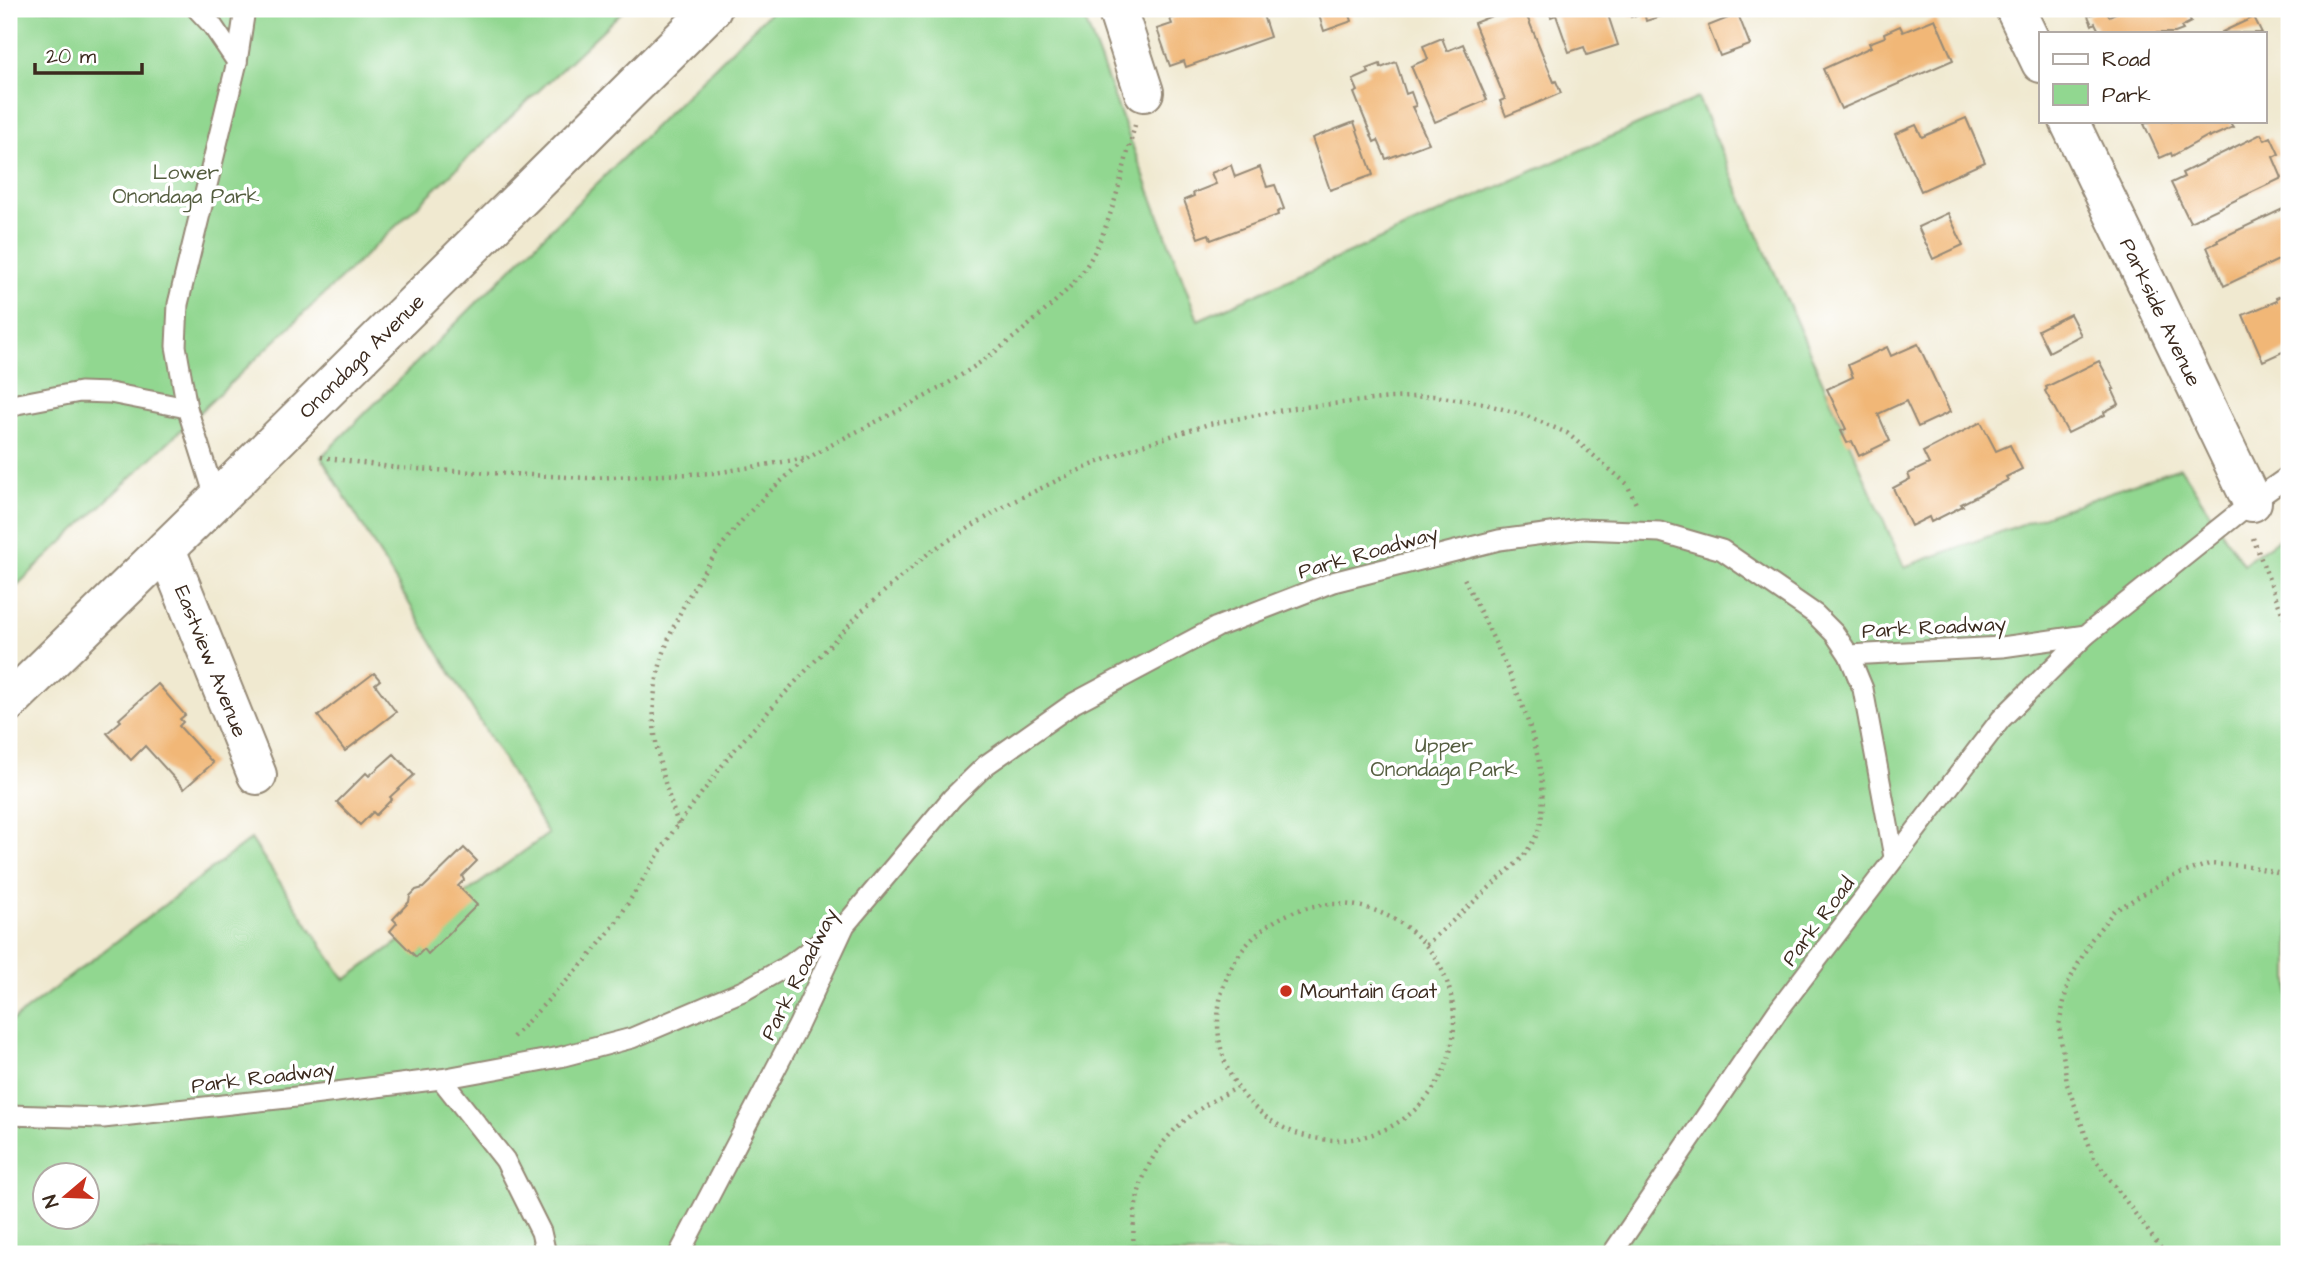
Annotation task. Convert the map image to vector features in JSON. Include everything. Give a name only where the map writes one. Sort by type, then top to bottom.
[{"type":"street","name":"Onondaga Avenue","points":[[9,702],[712,9]]},
{"type":"street","points":[[1117,9],[1144,92]]},
{"type":"street","points":[[2015,9],[2039,59]]},
{"type":"street","name":"Parkside Avenue","points":[[2069,122],[2247,507]]},
{"type":"street","name":"Eastview Avenue","points":[[166,549],[257,775]]},
{"type":"lane","points":[[197,9],[212,25],[237,62]]},
{"type":"lane","points":[[216,500],[187,408],[176,346],[178,304],[237,62],[245,9]]},
{"type":"lane","points":[[9,409],[17,404],[80,392],[110,393],[187,408]]},
{"type":"lane","points":[[2086,635],[2289,476]]},
{"type":"lane","name":"Park Roadway","points":[[9,1115],[103,1118],[296,1097],[441,1079],[560,1057],[632,1038],[744,990],[791,964],[845,925],[952,797],[986,765],[1074,702],[1217,627],[1333,582],[1499,540],[1581,529],[1660,531],[1722,550],[1815,614],[1835,634],[1849,655],[2002,647],[2086,635]]},
{"type":"lane","name":"Park Road","points":[[1612,1254],[1777,1013],[1894,857],[2001,719],[2086,635]]},
{"type":"lane","points":[[1849,655],[1863,689],[1894,857]]},
{"type":"lane","name":"Park Roadway","points":[[679,1254],[798,1026],[845,925]]},
{"type":"lane","points":[[441,1079],[505,1160],[541,1233],[546,1254]]},
{"type":"path","points":[[678,825],[665,787],[657,747],[654,702],[659,666],[675,625],[699,579],[730,533],[765,494],[808,458],[965,372],[1009,342],[1080,276],[1093,255],[1117,192],[1144,92]]},
{"type":"path","points":[[477,1072],[589,957],[615,924],[678,825],[730,755],[783,694],[865,608],[931,551],[1012,502],[1075,472],[1133,448],[1209,424],[1294,408],[1434,396],[1482,403],[1527,416],[1567,433],[1627,484],[1636,501],[1640,531]]},
{"type":"path","points":[[321,457],[398,468],[587,478],[715,472],[808,458]]},
{"type":"path","points":[[2247,507],[2289,632]]},
{"type":"path","points":[[1426,945],[1521,859],[1533,843],[1541,824],[1539,765],[1521,700],[1452,552]]},
{"type":"path","points":[[2165,1254],[2094,1158],[2067,1084],[2059,1025],[2068,984],[2091,940],[2114,911],[2174,876],[2209,864],[2249,866],[2289,876]]},
{"type":"path","points":[[1320,904],[1359,905],[1397,920],[1426,945],[1446,978],[1454,1016],[1450,1054],[1434,1089],[1408,1117],[1374,1135],[1335,1141],[1297,1135],[1264,1116],[1237,1088],[1221,1052],[1217,1012],[1227,973],[1250,940],[1282,916],[1320,904]]},
{"type":"path","points":[[1134,1254],[1132,1234],[1138,1193],[1150,1160],[1169,1134],[1193,1112],[1237,1088]]},
{"type":"green space","name":"Lower Onondaga Park","points":[[9,9],[625,9],[9,593]]},
{"type":"green space","name":"Upper Onondaga Park","points":[[773,9],[1081,9],[1198,320],[1698,98],[1904,567],[2180,467],[2243,564],[2289,532],[2289,1254],[9,1254],[9,1023],[251,839],[345,980],[548,834],[321,457]]},
{"type":"building","points":[[1195,9],[1261,9],[1270,37],[1186,67],[1184,61],[1170,66],[1157,29],[1172,24],[1170,19]]},
{"type":"building","points":[[1317,9],[1348,9],[1352,21],[1324,31]]},
{"type":"building","points":[[1509,9],[1524,9],[1561,93],[1506,116],[1500,101],[1505,99],[1474,23]]},
{"type":"building","points":[[1548,9],[1606,9],[1618,45],[1587,55],[1584,47],[1569,52],[1556,15],[1551,17]]},
{"type":"building","points":[[1628,9],[1683,9],[1646,21],[1644,12],[1631,17]]},
{"type":"building","points":[[2104,9],[2109,16],[2125,9],[2189,9],[2187,14],[2191,22],[2178,32],[2100,32],[2088,16]]},
{"type":"building","points":[[1738,14],[1750,45],[1720,56],[1708,26]]},
{"type":"building","points":[[2254,17],[2262,32],[2222,32]]},
{"type":"building","points":[[1935,19],[1953,60],[1841,109],[1823,69],[1871,47],[1869,43],[1885,37],[1884,33],[1900,26],[1903,32]]},
{"type":"building","points":[[1442,38],[1447,51],[1463,44],[1487,100],[1435,122],[1411,66],[1428,59],[1423,46]]},
{"type":"building","points":[[1396,62],[1406,94],[1411,92],[1416,106],[1412,107],[1429,143],[1386,159],[1378,140],[1374,142],[1354,93],[1358,91],[1353,80],[1369,73],[1367,69],[1380,64],[1381,68]]},
{"type":"building","points":[[1966,118],[1985,162],[1921,191],[1895,134],[1916,125],[1922,137]]},
{"type":"building","points":[[1354,122],[1373,175],[1330,190],[1312,138]]},
{"type":"building","points":[[2230,122],[2233,127],[2209,138],[2208,136],[2172,156],[2171,153],[2160,158],[2144,124]]},
{"type":"building","points":[[2261,134],[2265,140],[2271,137],[2279,154],[2273,157],[2282,178],[2190,222],[2171,183],[2184,177],[2182,173]]},
{"type":"building","points":[[1231,165],[1235,177],[1260,167],[1267,187],[1275,185],[1284,209],[1277,212],[1278,215],[1211,240],[1209,234],[1198,238],[1184,200],[1194,196],[1193,193],[1216,184],[1211,173]]},
{"type":"building","points":[[2289,206],[2289,255],[2224,286],[2207,247]]},
{"type":"building","points":[[1948,213],[1963,245],[1933,259],[1918,227]]},
{"type":"building","points":[[2289,292],[2289,349],[2263,361],[2243,315],[2277,301],[2276,298]]},
{"type":"building","points":[[2070,314],[2081,335],[2049,352],[2038,330]]},
{"type":"building","points":[[1918,344],[1950,412],[1918,427],[1906,401],[1878,414],[1890,441],[1859,456],[1852,441],[1847,443],[1841,431],[1846,429],[1827,389],[1853,377],[1848,365],[1887,347],[1891,356]]},
{"type":"building","points":[[2099,361],[2119,404],[2104,412],[2105,415],[2068,433],[2045,391],[2046,387]]},
{"type":"building","points":[[1981,422],[1996,451],[2010,445],[2022,469],[2006,477],[2008,480],[1961,504],[1963,506],[1931,522],[1929,517],[1911,526],[1893,488],[1910,479],[1908,474],[1929,464],[1923,452]]},
{"type":"building","points":[[374,673],[380,680],[375,684],[396,712],[345,751],[318,716]]},
{"type":"building","points":[[158,684],[185,715],[180,719],[183,722],[179,726],[213,763],[184,789],[145,746],[131,760],[107,733]]},
{"type":"building","points":[[394,754],[414,775],[390,797],[392,799],[376,815],[373,812],[360,825],[337,802],[366,773],[369,776]]},
{"type":"building","points":[[464,848],[477,861],[462,876],[464,880],[458,886],[477,905],[428,954],[424,949],[416,957],[390,931],[397,923],[393,919],[416,890],[423,888]]},
{"type":"place","name":"Mountain Goat","points":[[1286,991]]}]
